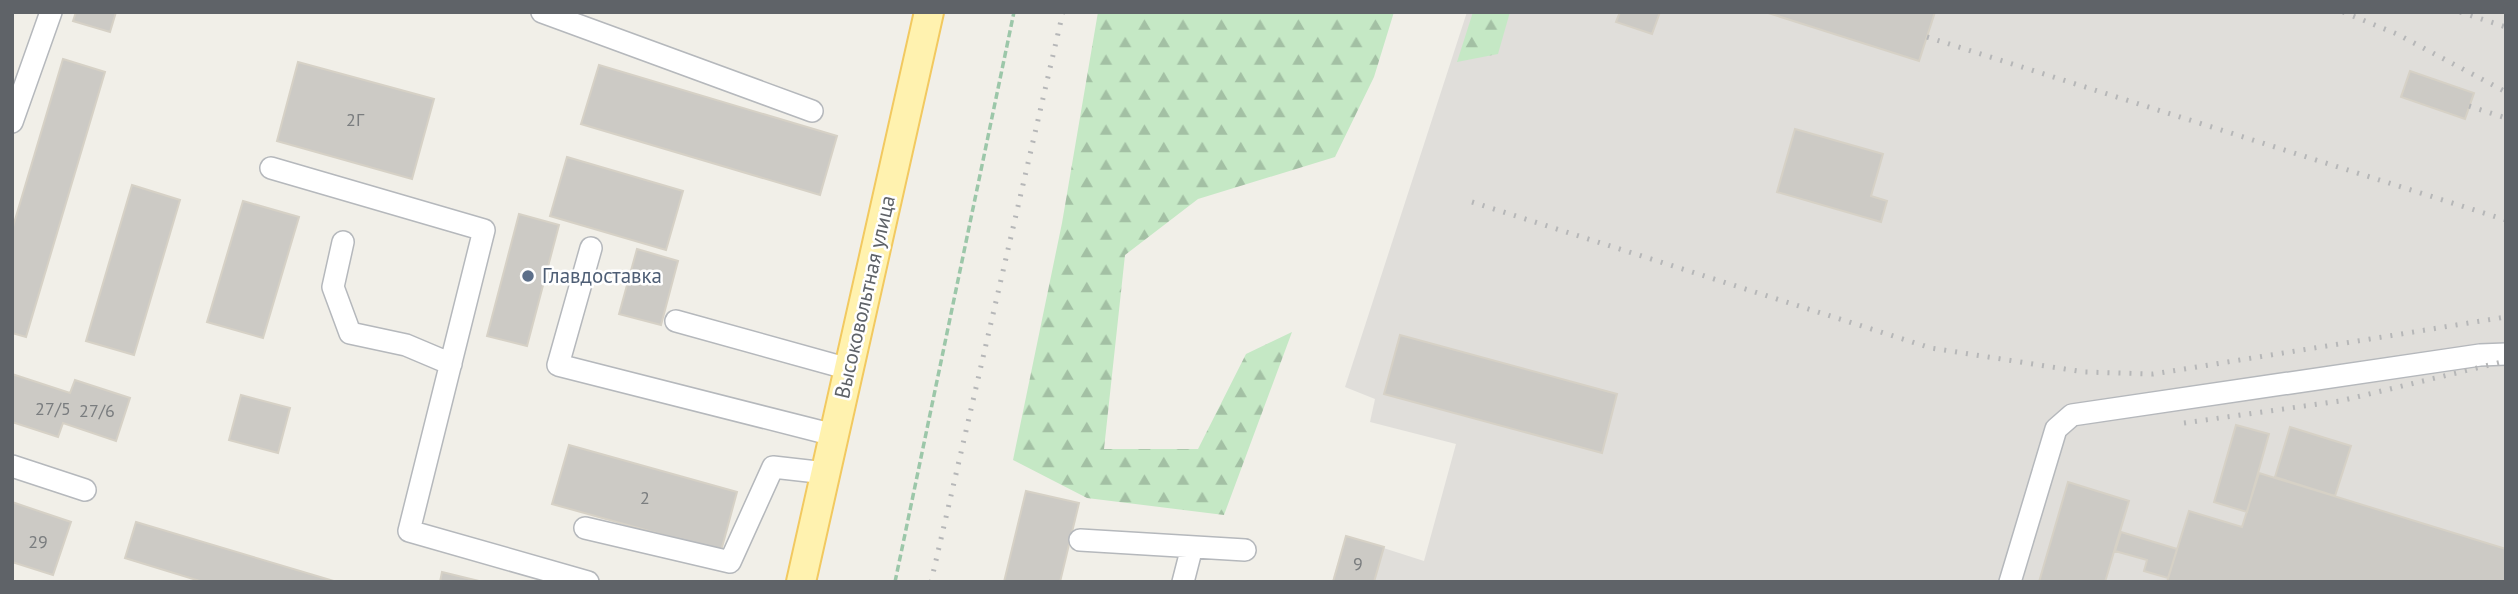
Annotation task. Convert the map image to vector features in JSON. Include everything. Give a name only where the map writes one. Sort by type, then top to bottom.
[{"type":"main road","name":"Высоковольтная улица","points":[[801,582],[929,12]]},
{"type":"street","points":[[12,122],[51,12]]},
{"type":"street","points":[[541,12],[812,111]]},
{"type":"street","points":[[271,168],[484,230],[410,531],[588,582]]},
{"type":"street","points":[[343,242],[333,287],[350,333],[406,345],[451,364]]},
{"type":"street","points":[[591,248],[558,365],[834,435]]},
{"type":"street","points":[[676,321],[849,369]]},
{"type":"street","points":[[2010,582],[2056,429],[2072,415],[2480,355],[2506,354]]},
{"type":"street","points":[[12,467],[85,490]]},
{"type":"street","points":[[584,528],[730,562],[773,467],[826,473]]},
{"type":"street","points":[[1080,540],[1245,550]]},
{"type":"street","points":[[1183,582],[1192,547]]},
{"type":"path","points":[[895,582],[1014,12]]},
{"type":"shaded area","points":[[1467,12],[2506,12],[2506,582],[1332,582],[1346,536],[1424,561],[1456,444],[1370,422],[1375,399],[1345,387]]},
{"type":"green space","points":[[1098,12],[1394,12],[1374,77],[1335,157],[1198,199],[1125,255],[1104,449],[1198,449],[1246,354],[1292,332],[1224,515],[1087,498],[1013,460],[1062,223]]},
{"type":"green space","points":[[1473,12],[1510,12],[1498,54],[1457,62]]},
{"type":"building","points":[[76,12],[116,12],[110,32],[73,21]]},
{"type":"building","points":[[1620,12],[1660,12],[1652,34],[1616,22]]},
{"type":"building","points":[[1765,12],[1935,12],[1919,61]]},
{"type":"building","points":[[63,59],[105,72],[26,337],[12,333],[12,230]]},
{"type":"building","points":[[298,62],[434,99],[412,179],[277,141]]},
{"type":"building","points":[[599,65],[837,136],[820,195],[581,124]]},
{"type":"building","points":[[2410,71],[2474,93],[2465,119],[2401,97]]},
{"type":"building","points":[[1795,129],[1883,154],[1871,196],[1887,201],[1881,222],[1777,192]]},
{"type":"building","points":[[567,157],[683,191],[666,250],[550,216]]},
{"type":"building","points":[[132,185],[180,200],[134,355],[86,341]]},
{"type":"building","points":[[243,201],[299,217],[263,338],[207,322]]},
{"type":"building","points":[[519,214],[559,225],[527,346],[487,336]]},
{"type":"building","points":[[637,249],[678,261],[661,325],[619,314]]},
{"type":"building","points":[[1400,335],[1617,394],[1602,453],[1384,394]]},
{"type":"building","points":[[12,374],[70,393],[75,380],[130,398],[116,441],[63,423],[58,437],[12,422]]},
{"type":"building","points":[[241,395],[290,408],[278,453],[229,440]]},
{"type":"building","points":[[2236,425],[2269,434],[2247,512],[2214,502]]},
{"type":"building","points":[[2290,427],[2351,446],[2335,496],[2275,477]]},
{"type":"building","points":[[569,445],[737,492],[721,551],[552,504]]},
{"type":"building","points":[[2259,473],[2506,549],[2506,582],[2167,582],[2189,511],[2242,527]]},
{"type":"building","points":[[2068,482],[2129,501],[2105,582],[2039,582]]},
{"type":"building","points":[[1026,491],[1079,503],[1060,582],[1004,582]]},
{"type":"building","points":[[12,502],[71,522],[53,575],[12,562]]},
{"type":"building","points":[[136,522],[337,582],[203,582],[125,558]]},
{"type":"building","points":[[2121,532],[2177,549],[2168,578],[2144,571],[2147,560],[2115,551]]},
{"type":"building","points":[[1346,536],[1384,547],[1374,582],[1333,582]]},
{"type":"building","points":[[442,572],[483,582],[440,582]]},
{"type":"railway","points":[[931,582],[1063,12]]},
{"type":"railway","points":[[2343,12],[2397,34],[2506,92]]},
{"type":"railway","points":[[2460,12],[2506,27]]},
{"type":"railway","points":[[1927,37],[2506,220]]},
{"type":"railway","points":[[2469,106],[2506,118]]},
{"type":"railway","points":[[1472,202],[1931,348],[2084,372],[2153,374],[2506,317]]},
{"type":"railway","points":[[2184,423],[2340,401],[2506,361]]},
{"type":"place","name":"Главдоставка","points":[[528,276]]}]
